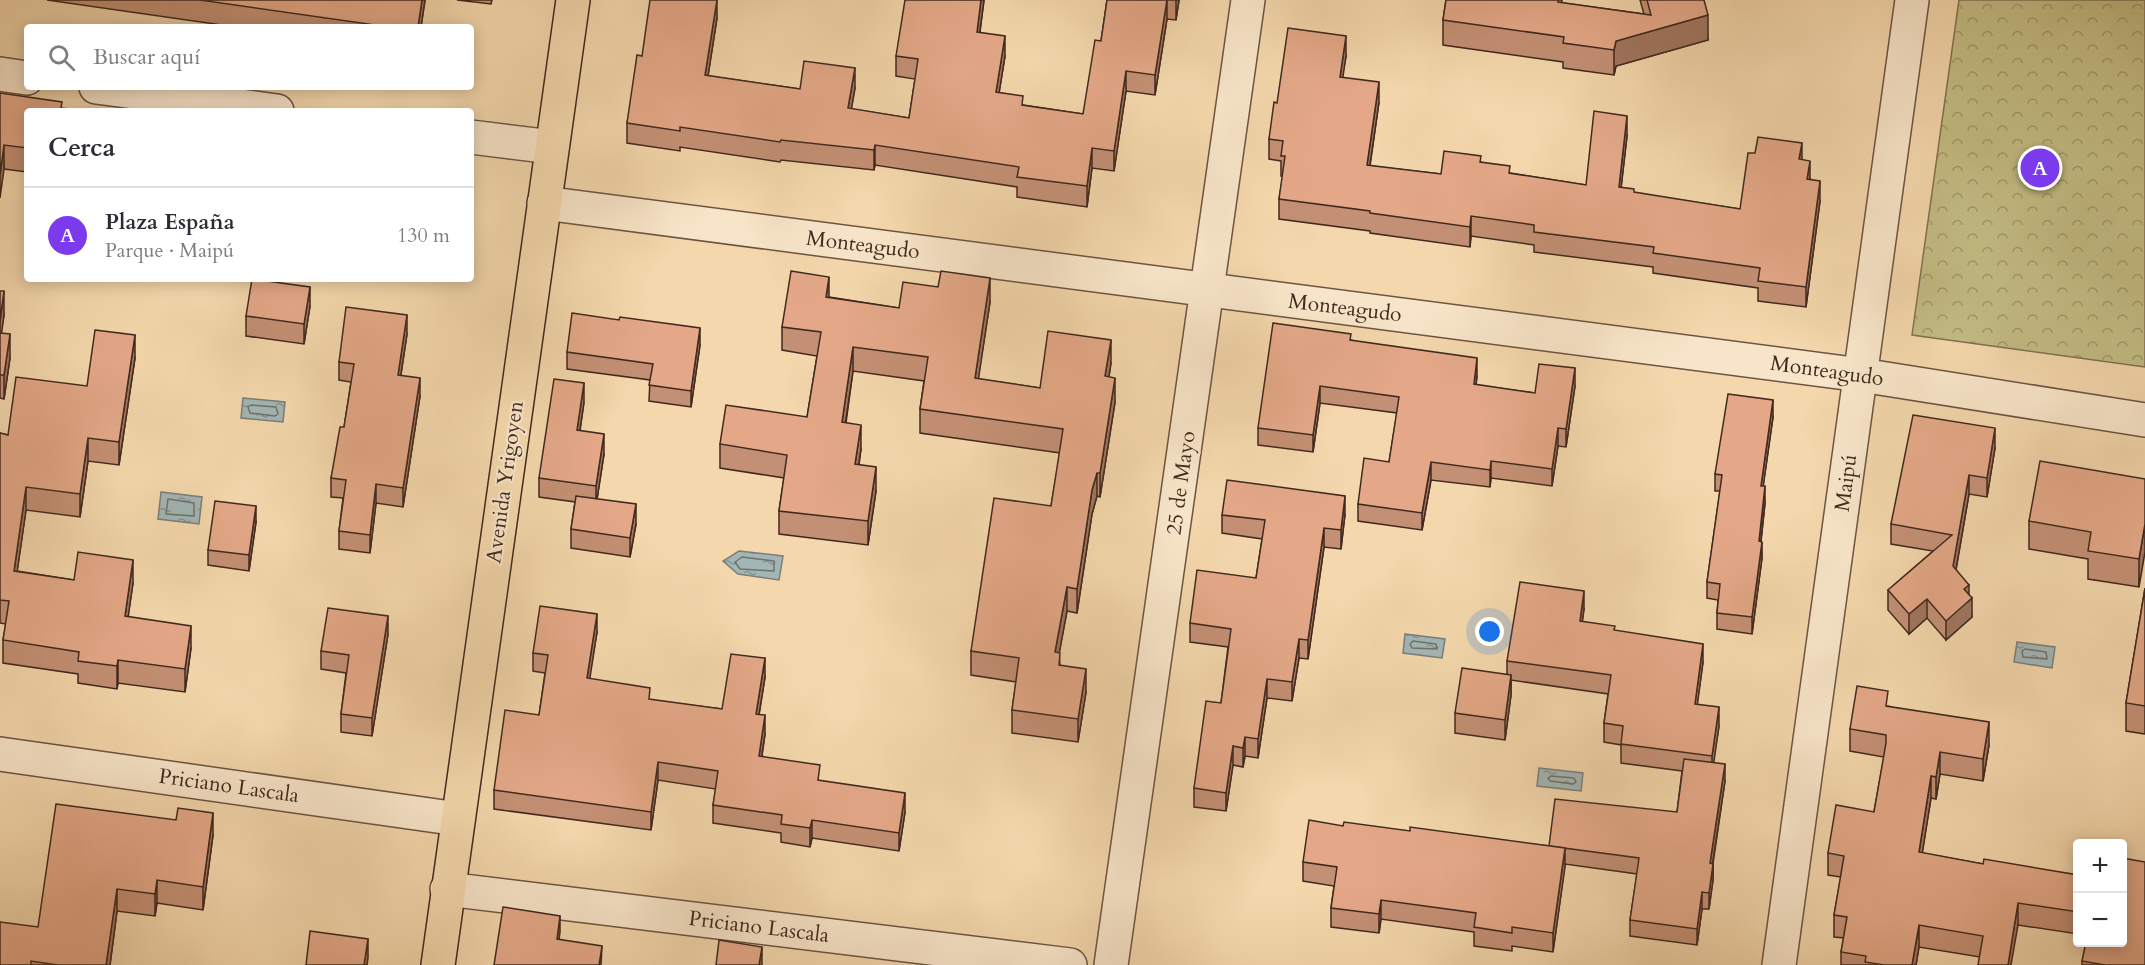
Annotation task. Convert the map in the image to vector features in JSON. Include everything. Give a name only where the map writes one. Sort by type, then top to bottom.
[{"type":"main road","name":"Avenida Yrigoyen","points":[[438,965],[573,0]]},
{"type":"street","name":"25 de Mayo","points":[[1111,965],[1248,0]]},
{"type":"street","name":"Maipú","points":[[1779,965],[1912,0]]},
{"type":"street","points":[[0,74],[24,78]]},
{"type":"street","points":[[119,90],[254,108]]},
{"type":"street","points":[[474,137],[552,147]]},
{"type":"street","name":"Monteagudo","points":[[544,203],[1861,375],[2145,420]]},
{"type":"street","name":"Priciano Lascala","points":[[0,754],[458,819]]},
{"type":"street","name":"Priciano Lascala","points":[[447,889],[1070,965]]},
{"type":"green space","points":[[1959,0],[2145,0],[2145,367],[1912,335]]},
{"type":"water","points":[[243,398],[285,402],[283,422],[241,418]]},
{"type":"water","points":[[161,492],[202,497],[199,524],[158,519]]},
{"type":"water","points":[[739,551],[783,556],[779,580],[738,574],[723,561]]},
{"type":"water","points":[[1405,634],[1445,639],[1442,658],[1403,653]]},
{"type":"water","points":[[2017,642],[2055,647],[2052,668],[2014,662]]},
{"type":"water","points":[[1539,768],[1583,773],[1581,791],[1537,786]]},
{"type":"building","points":[[200,0],[422,0],[418,24],[368,24]]},
{"type":"building","points":[[650,0],[717,0],[705,75],[800,89],[804,61],[855,68],[848,108],[909,118],[918,59],[896,56],[905,0],[981,0],[977,32],[1005,36],[996,92],[1023,96],[1022,105],[1083,114],[1095,40],[1101,41],[1107,0],[1167,0],[1155,75],[1126,71],[1114,151],[1092,148],[1087,186],[1017,177],[1019,167],[875,145],[874,150],[781,140],[780,142],[680,127],[680,131],[627,123],[637,55],[642,56]]},
{"type":"building","points":[[1446,0],[1558,0],[1558,2],[1651,15],[1647,0],[1704,0],[1708,15],[1616,41],[1614,50],[1563,43],[1564,37],[1443,20]]},
{"type":"building","points":[[1288,28],[1346,36],[1340,77],[1379,82],[1367,165],[1441,174],[1444,151],[1481,156],[1480,162],[1510,166],[1509,173],[1586,185],[1594,111],[1627,116],[1619,187],[1634,189],[1634,192],[1740,209],[1748,153],[1755,153],[1758,137],[1802,143],[1799,159],[1810,161],[1807,179],[1820,181],[1806,287],[1758,281],[1760,268],[1653,253],[1654,247],[1534,232],[1534,225],[1471,216],[1470,227],[1279,199],[1285,156],[1281,156],[1283,141],[1269,139],[1274,102],[1277,103]]},
{"type":"building","points":[[0,93],[62,102],[61,108],[24,108],[24,148],[4,145],[0,175]]},
{"type":"building","points":[[791,271],[829,277],[826,297],[899,308],[903,282],[938,287],[941,271],[990,278],[975,378],[1040,388],[1048,331],[1111,340],[1105,376],[1115,378],[1100,473],[1097,473],[1092,490],[1077,589],[1067,587],[1055,652],[1060,653],[1059,665],[1086,669],[1078,719],[1012,710],[1019,658],[971,651],[994,498],[1051,506],[1063,429],[920,409],[928,357],[853,347],[842,422],[861,425],[855,464],[876,467],[868,521],[779,511],[787,455],[720,444],[726,405],[807,417],[821,332],[782,327]]},
{"type":"building","points":[[252,282],[274,282],[310,287],[304,324],[246,316]]},
{"type":"building","points":[[0,291],[4,291],[0,321]]},
{"type":"building","points":[[346,307],[407,315],[398,375],[420,378],[403,488],[376,484],[370,535],[339,531],[346,480],[331,478],[340,427],[344,427],[354,364],[339,362]]},
{"type":"building","points":[[572,313],[700,328],[691,391],[649,385],[653,364],[567,352]]},
{"type":"building","points":[[1273,323],[1351,334],[1350,340],[1477,358],[1474,384],[1535,393],[1539,364],[1575,368],[1566,429],[1558,428],[1552,469],[1491,461],[1490,470],[1431,462],[1422,513],[1358,504],[1364,458],[1389,462],[1399,397],[1320,386],[1313,435],[1258,428]]},
{"type":"building","points":[[95,330],[135,335],[119,442],[88,438],[80,494],[26,487],[14,571],[74,580],[78,552],[133,560],[125,616],[191,626],[185,669],[118,660],[117,666],[78,661],[79,652],[3,640],[9,601],[0,600],[0,433],[8,435],[16,377],[87,386]]},
{"type":"building","points":[[0,333],[10,334],[4,375],[0,375]]},
{"type":"building","points":[[554,379],[584,383],[577,430],[604,434],[596,486],[539,478]]},
{"type":"building","points":[[1728,394],[1773,400],[1761,486],[1765,486],[1759,541],[1762,542],[1752,617],[1717,613],[1720,584],[1707,582],[1722,475],[1715,474]]},
{"type":"building","points":[[1913,415],[1995,428],[1987,478],[1969,475],[1953,566],[1969,585],[1964,589],[1972,598],[1946,621],[1927,599],[1909,614],[1888,590],[1952,535],[1891,524]]},
{"type":"building","points":[[2040,461],[2145,479],[2145,524],[2139,559],[2088,551],[2091,532],[2029,521]]},
{"type":"building","points":[[1227,480],[1345,496],[1341,530],[1324,528],[1308,640],[1299,639],[1292,682],[1267,679],[1258,739],[1245,737],[1243,748],[1233,746],[1226,793],[1194,788],[1206,701],[1221,703],[1231,629],[1190,623],[1197,570],[1256,578],[1265,520],[1222,515]]},
{"type":"building","points":[[576,496],[636,504],[630,538],[571,529]]},
{"type":"building","points":[[215,501],[256,506],[249,555],[208,550]]},
{"type":"building","points":[[1520,582],[1584,591],[1580,621],[1615,626],[1614,630],[1703,644],[1695,704],[1719,707],[1712,756],[1621,744],[1623,726],[1604,723],[1611,675],[1507,661]]},
{"type":"building","points":[[2145,588],[2145,706],[2126,703]]},
{"type":"building","points":[[540,606],[597,614],[587,678],[650,688],[649,699],[722,709],[731,654],[765,658],[756,714],[765,715],[759,756],[820,765],[818,780],[905,793],[899,833],[812,820],[810,828],[781,824],[782,815],[713,805],[718,771],[658,762],[651,812],[494,790],[505,710],[539,715],[548,655],[533,653]]},
{"type":"building","points":[[328,608],[388,616],[372,718],[341,714],[349,655],[321,651]]},
{"type":"building","points":[[1462,668],[1511,675],[1505,720],[1455,713]]},
{"type":"building","points":[[1857,686],[1888,691],[1886,706],[1989,722],[1983,759],[1940,752],[1936,777],[1931,776],[1919,852],[1983,864],[1984,859],[2073,874],[2073,911],[2018,903],[2008,965],[1978,965],[1983,936],[1919,925],[1912,965],[1865,962],[1866,956],[1841,952],[1847,917],[1834,915],[1844,856],[1828,853],[1836,805],[1874,812],[1886,743],[1886,735],[1850,729]]},
{"type":"building","points":[[1684,759],[1725,764],[1710,863],[1713,864],[1709,893],[1702,892],[1697,929],[1630,920],[1639,858],[1549,846],[1555,799],[1677,812]]},
{"type":"building","points":[[56,804],[176,820],[178,808],[213,813],[203,887],[157,880],[155,894],[117,889],[106,965],[58,965],[31,961],[31,965],[0,965],[0,922],[38,927]]},
{"type":"building","points":[[1309,820],[1343,826],[1344,822],[1410,831],[1410,827],[1565,848],[1553,933],[1512,927],[1512,933],[1474,927],[1476,913],[1381,900],[1379,914],[1331,908],[1337,867],[1303,862]]},
{"type":"building","points":[[2127,859],[2145,862],[2145,965],[2105,965],[2082,961],[2085,947],[2127,947]]},
{"type":"building","points":[[503,907],[560,916],[557,939],[602,946],[599,965],[494,965]]},
{"type":"building","points":[[310,931],[368,939],[364,965],[306,965]]},
{"type":"building","points":[[719,940],[762,947],[759,965],[716,965]]},
{"type":"place","name":"Plaza España","points":[[2040,168]]}]
